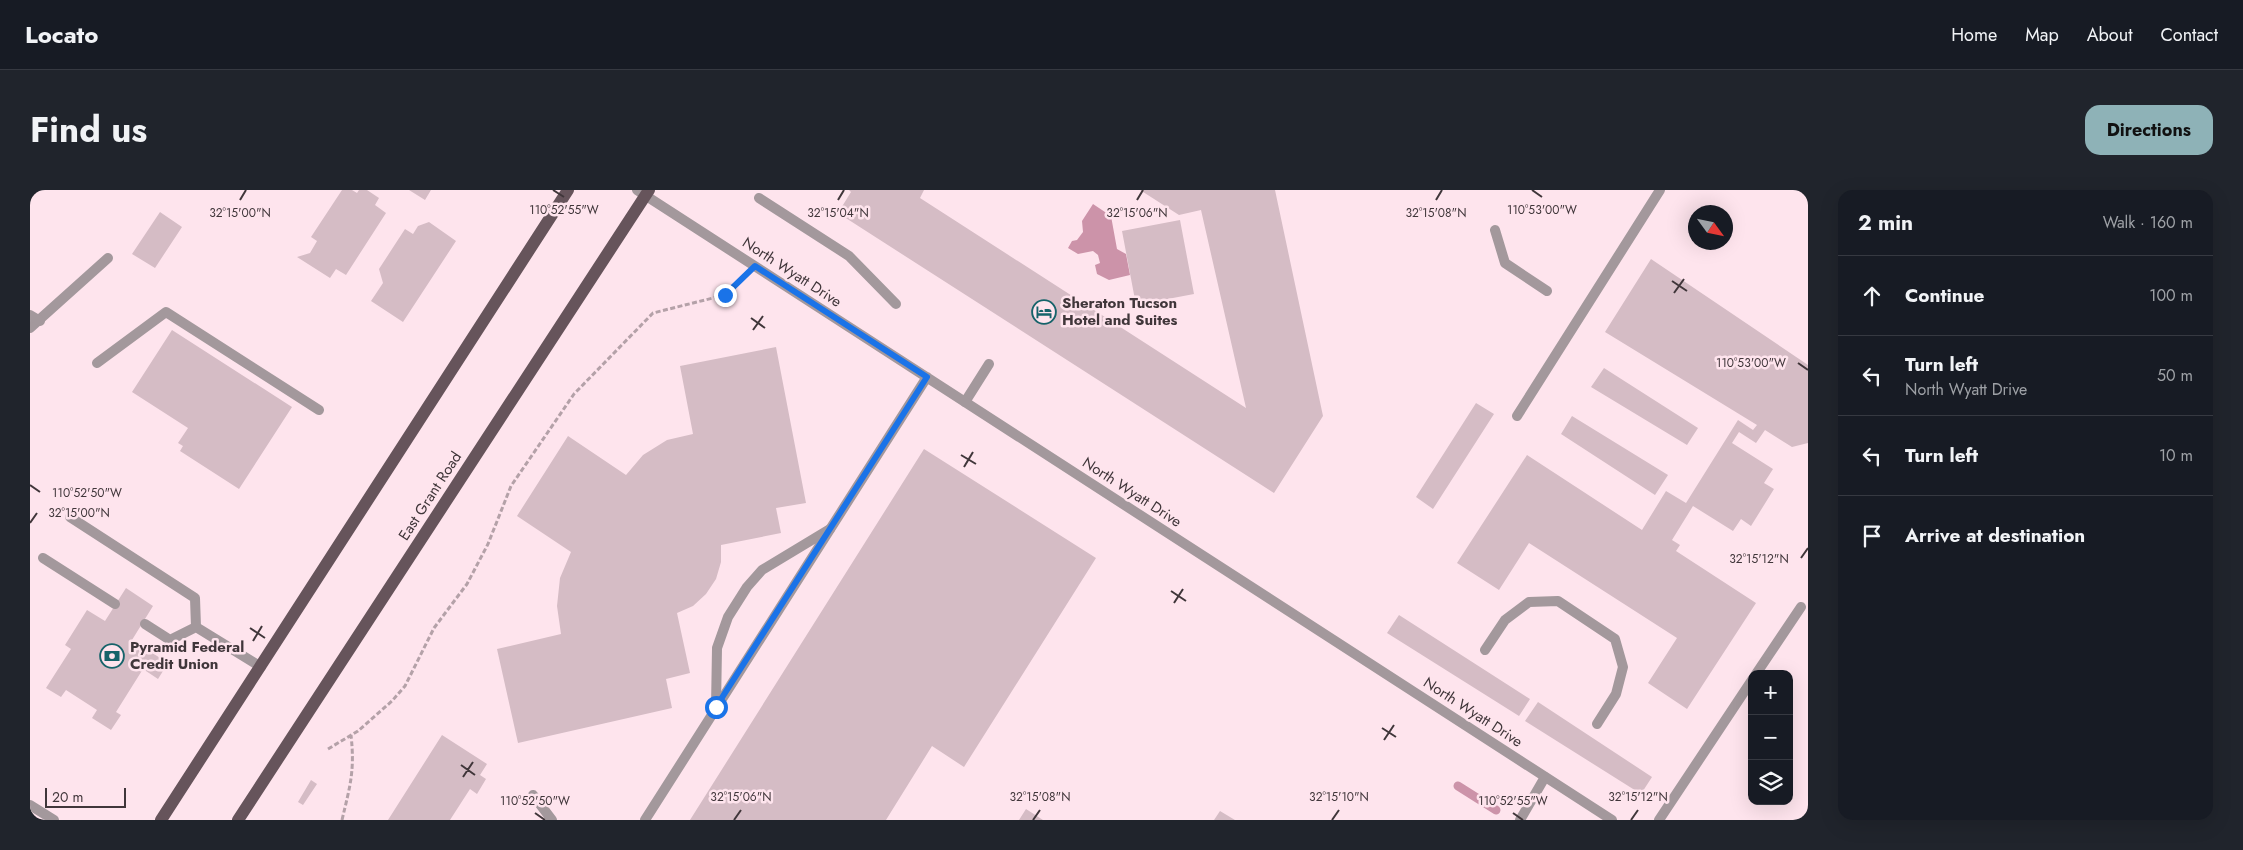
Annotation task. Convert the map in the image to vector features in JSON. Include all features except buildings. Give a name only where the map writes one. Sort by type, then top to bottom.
[{"type":"main road","points":[[161,820],[568,190]]},
{"type":"main road","name":"East Grant Road","points":[[238,820],[644,192]]},
{"type":"street","points":[[1518,416],[1660,190]]},
{"type":"street","name":"North Wyatt Drive","points":[[644,192],[755,266],[1612,820]]},
{"type":"street","points":[[759,198],[849,256],[896,304]]},
{"type":"street","points":[[1494,230],[1505,264],[1547,291]]},
{"type":"street","points":[[30,328],[108,258]]},
{"type":"street","points":[[97,363],[166,312],[319,410]]},
{"type":"street","points":[[30,315],[40,321]]},
{"type":"street","points":[[965,402],[989,364]]},
{"type":"street","points":[[645,820],[927,377]]},
{"type":"street","points":[[70,517],[195,598],[196,627]]},
{"type":"street","points":[[716,707],[717,648],[728,617],[747,587],[762,570],[830,529]]},
{"type":"street","points":[[43,558],[115,604]]},
{"type":"street","points":[[1485,650],[1505,620],[1528,602],[1558,601],[1615,639],[1623,667],[1616,694],[1597,724]]},
{"type":"street","points":[[1759,670],[1800,607]]},
{"type":"street","points":[[145,624],[170,640],[196,627]]},
{"type":"street","points":[[196,627],[261,667]]},
{"type":"street","points":[[1659,820],[1748,686]]},
{"type":"street","points":[[1520,820],[1545,777]]},
{"type":"street","points":[[533,795],[552,820]]},
{"type":"street","points":[[30,805],[54,820]]},
{"type":"path","points":[[328,749],[351,734],[392,701],[406,686],[434,628],[467,584],[488,544],[511,486],[574,394],[653,313],[725,295],[755,266]]},
{"type":"path","points":[[342,820],[351,790],[354,761],[351,734]]},
{"type":"shaded area","points":[[1093,204],[1111,216],[1117,249],[1126,254],[1130,275],[1109,280],[1097,274],[1095,265],[1100,263],[1098,255],[1093,251],[1078,254],[1068,248],[1072,241],[1077,240],[1083,232],[1082,221]]},
{"type":"waterway","points":[[1458,786],[1496,810]]},
{"type":"place","name":"Sheraton Tucson Hotel and Suites","points":[[1044,312]]},
{"type":"place","name":"Pyramid Federal Credit Union","points":[[112,656]]},
{"type":"route","points":[[716,707],[927,377],[755,266],[725,295]]}]
